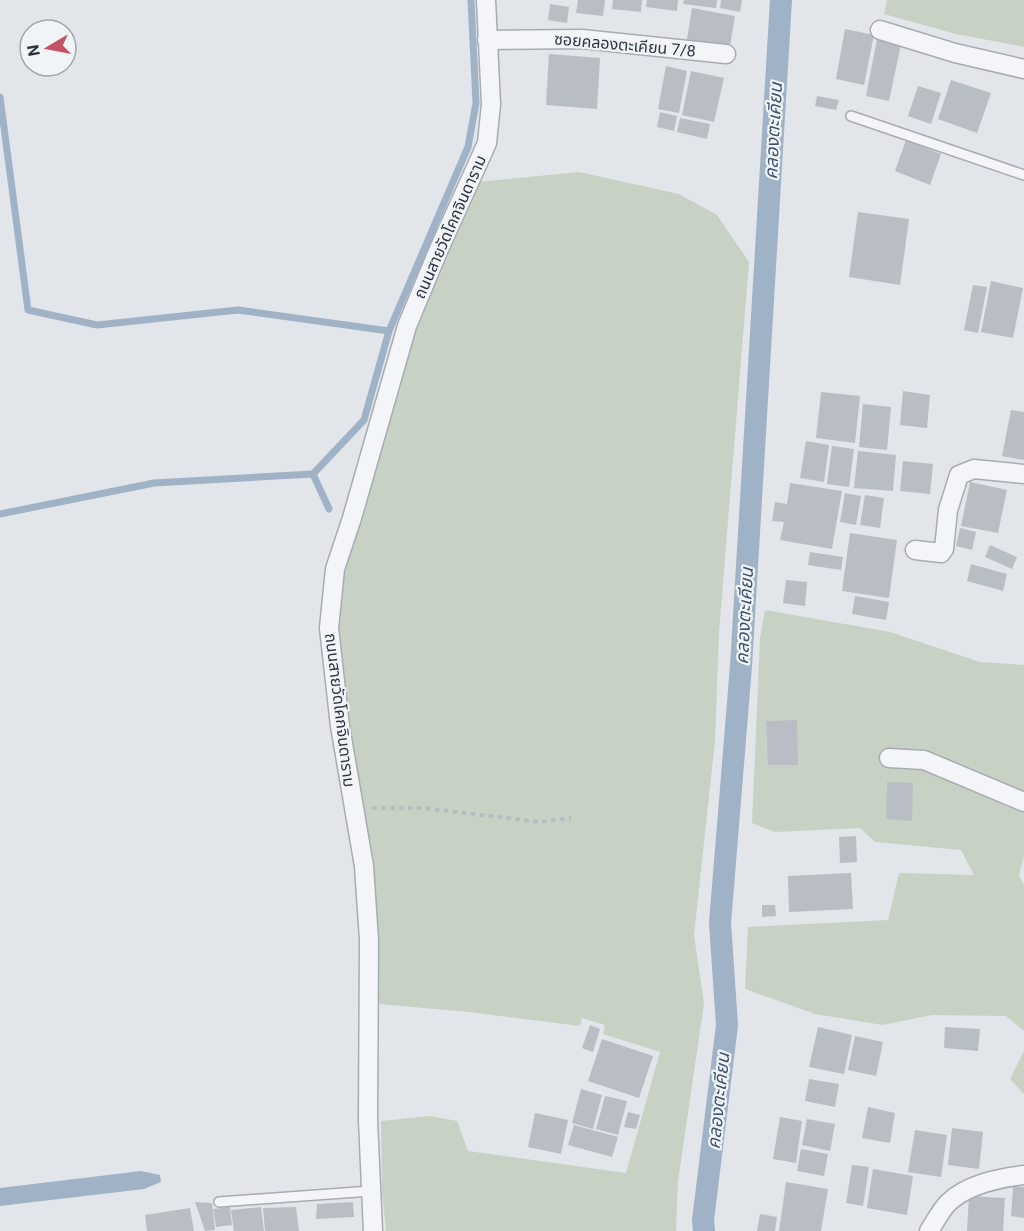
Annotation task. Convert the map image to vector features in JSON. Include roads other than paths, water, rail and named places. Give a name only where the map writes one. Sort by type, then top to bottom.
[{"type":"street","name":"ถนนสายวัดโคกจินดาราม","points":[[373,1231],[368,1120],[369,940],[364,866],[340,726],[329,628],[335,568],[352,518],[407,326],[487,143],[491,104],[486,0]]},
{"type":"street","points":[[880,30],[955,53],[1024,69]]},
{"type":"street","name":"ซอยคลองตะเคียน 7/8","points":[[487,39],[582,39],[726,54]]},
{"type":"street","points":[[915,550],[933,554],[941,553],[944,549],[948,510],[959,475],[974,469],[1024,474]]},
{"type":"street","points":[[889,758],[924,760],[1024,802]]},
{"type":"street","points":[[929,1231],[948,1203],[968,1189],[1000,1178],[1024,1175]]},
{"type":"lane","points":[[851,116],[1024,175]]},
{"type":"lane","points":[[219,1202],[370,1191]]},
{"type":"water","points":[[141,1171],[160,1175],[161,1182],[144,1189],[0,1206],[0,1188]]},
{"type":"waterway","points":[[329,509],[313,474],[364,420],[389,331],[468,147],[476,103],[471,0]]},
{"type":"waterway","name":"คลองตะเคียน","points":[[704,1231],[703,1220],[727,1025],[720,923],[741,666],[781,0]]},
{"type":"waterway","points":[[0,97],[28,310],[97,325],[238,310],[389,331]]},
{"type":"waterway","points":[[0,514],[154,483],[313,474]]}]
